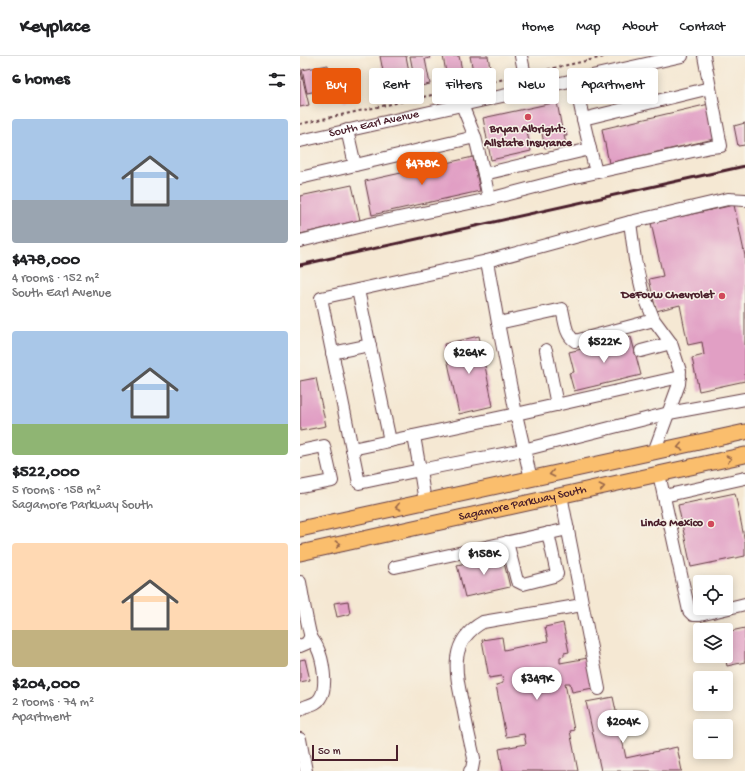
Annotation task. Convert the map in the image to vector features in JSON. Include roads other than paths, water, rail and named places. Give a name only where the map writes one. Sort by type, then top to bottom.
[{"type":"main road","name":"Sagamore Parkway South","points":[[300,528],[745,432]]},
{"type":"main road","name":"Sagamore Parkway South","points":[[300,553],[745,455]]},
{"type":"street","points":[[521,56],[523,68]]},
{"type":"street","name":"South Earl Avenue","points":[[628,68],[682,56]]},
{"type":"street","points":[[300,241],[370,224],[488,199],[596,172],[721,146],[704,56]]},
{"type":"street","points":[[583,119],[710,88]]},
{"type":"street","name":"South Earl Avenue","points":[[300,141],[504,96]]},
{"type":"street","points":[[580,104],[596,172]]},
{"type":"street","points":[[462,106],[475,137],[484,174],[488,199]]},
{"type":"street","points":[[346,130],[355,165]]},
{"type":"street","points":[[300,178],[475,137]]},
{"type":"street","points":[[484,174],[590,149]]},
{"type":"street","points":[[745,200],[728,199],[630,222],[487,261],[321,298],[359,483],[524,450],[669,413],[745,399]]},
{"type":"street","points":[[630,222],[635,260],[642,290],[654,320],[670,343],[679,365],[680,377],[669,413],[654,452]]},
{"type":"street","points":[[487,261],[516,414],[531,479]]},
{"type":"street","points":[[358,290],[390,441]]},
{"type":"street","points":[[498,323],[562,309],[567,332],[570,338],[575,341],[654,320]]},
{"type":"street","points":[[641,351],[670,343]]},
{"type":"street","points":[[332,353],[370,345]]},
{"type":"street","points":[[546,350],[557,405]]},
{"type":"street","points":[[352,449],[680,377]]},
{"type":"street","points":[[414,436],[426,502]]},
{"type":"street","points":[[300,452],[324,446],[332,481],[300,487]]},
{"type":"street","points":[[659,474],[689,611],[693,615],[700,615],[745,604]]},
{"type":"street","points":[[664,496],[745,478]]},
{"type":"street","points":[[561,495],[599,689]]},
{"type":"street","points":[[395,567],[568,529]]},
{"type":"street","points":[[507,542],[517,581],[523,584],[557,574],[548,533]]},
{"type":"street","points":[[300,582],[310,636],[318,649],[323,671],[324,685],[322,696],[317,702],[303,707],[300,710]]},
{"type":"street","points":[[470,771],[472,769],[474,758],[456,676],[456,658],[460,643],[474,627],[483,622],[582,605]]},
{"type":"street","points":[[300,646],[308,643],[310,636]]},
{"type":"street","points":[[300,739],[306,771]]},
{"type":"railway","points":[[300,265],[745,166]]},
{"type":"place","name":"Bryan Albright: Allstate Insurance","points":[[528,117]]},
{"type":"place","name":"DeFouw Chevrolet","points":[[722,296]]},
{"type":"place","name":"Lindo Mexico","points":[[711,524]]}]
